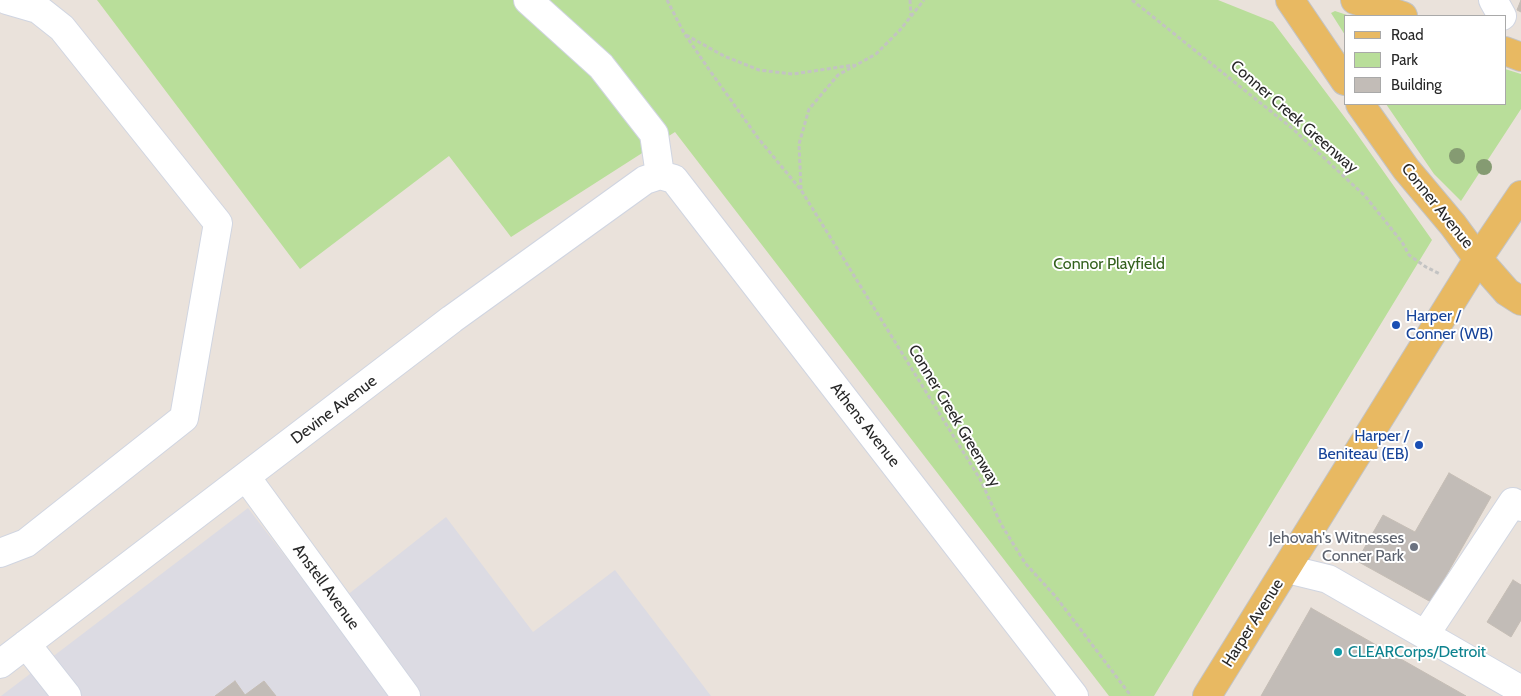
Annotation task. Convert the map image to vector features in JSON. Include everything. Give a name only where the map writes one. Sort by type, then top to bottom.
[{"type":"main road","points":[[1290,0],[1344,80]]},
{"type":"main road","points":[[1355,0],[1399,15]]},
{"type":"main road","points":[[1506,51],[1521,56]]},
{"type":"main road","name":"Conner Avenue","points":[[1361,105],[1406,169],[1453,225],[1478,259],[1507,292],[1521,301]]},
{"type":"main road","name":"Harper Avenue","points":[[1207,696],[1478,259],[1521,195]]},
{"type":"street","points":[[0,553],[26,543],[184,418],[218,223],[62,28],[38,9],[7,0]]},
{"type":"street","points":[[528,0],[601,66],[654,134],[652,178]]},
{"type":"street","points":[[1402,15],[1409,0]]},
{"type":"street","points":[[1493,0],[1501,15]]},
{"type":"street","points":[[1506,21],[1521,27]]},
{"type":"street","name":"Devine Avenue","points":[[0,664],[452,319],[652,178]]},
{"type":"street","name":"Athens Avenue","points":[[652,178],[674,179],[1074,696]]},
{"type":"street","name":"Anstell Avenue","points":[[246,477],[406,696]]},
{"type":"street","points":[[1425,635],[1513,502],[1521,506]]},
{"type":"street","points":[[1287,569],[1328,579],[1521,690]]},
{"type":"street","points":[[26,644],[67,696]]},
{"type":"path","name":"Conner Creek Greenway","points":[[667,0],[686,35],[758,138],[801,190],[980,479],[1001,524],[1025,563],[1056,597],[1131,696]]},
{"type":"path","points":[[910,0],[911,16]]},
{"type":"path","name":"Conner Creek Greenway","points":[[801,190],[799,144],[809,109],[838,75],[876,54],[900,30],[924,0]]},
{"type":"path","name":"Conner Creek Greenway","points":[[1132,0],[1293,129],[1365,196],[1402,242],[1409,255],[1426,267]]},
{"type":"path","name":"Conner Creek Greenway","points":[[686,35],[724,56],[759,70],[793,74],[857,64]]},
{"type":"shaded area","points":[[248,508],[327,611],[446,517],[533,632],[615,570],[711,696],[1,696]]},
{"type":"green space","name":"Connor Playfield","points":[[97,0],[1218,0],[1273,22],[1352,127],[1432,240],[1154,696],[1109,696],[675,132],[511,237],[449,156],[300,269]]},
{"type":"green space","points":[[1335,11],[1347,15],[1344,15],[1344,33],[1331,13]]},
{"type":"green space","points":[[1506,69],[1521,74],[1521,109],[1461,201],[1434,174],[1387,105],[1506,105]]},
{"type":"building","points":[[1521,0],[1521,12],[1517,10]]},
{"type":"building","name":"Jehovah's Witnesses Conner Park","points":[[1449,473],[1491,497],[1431,602],[1357,561],[1383,515],[1415,532]]},
{"type":"building","points":[[1513,580],[1521,585],[1521,620],[1511,637],[1487,622]]},
{"type":"building","name":"CLEARCorps/Detroit","points":[[1311,608],[1466,696],[1261,696]]},
{"type":"building","points":[[235,681],[245,695],[264,681],[276,696],[215,696]]},
{"type":"place","name":"Harper / Conner (WB)","points":[[1396,325]]},
{"type":"place","name":"Harper / Beniteau (EB)","points":[[1419,445]]},
{"type":"place","name":"Jehovah's Witnesses Conner Park","points":[[1414,547]]},
{"type":"place","name":"CLEARCorps/Detroit","points":[[1338,652]]}]
